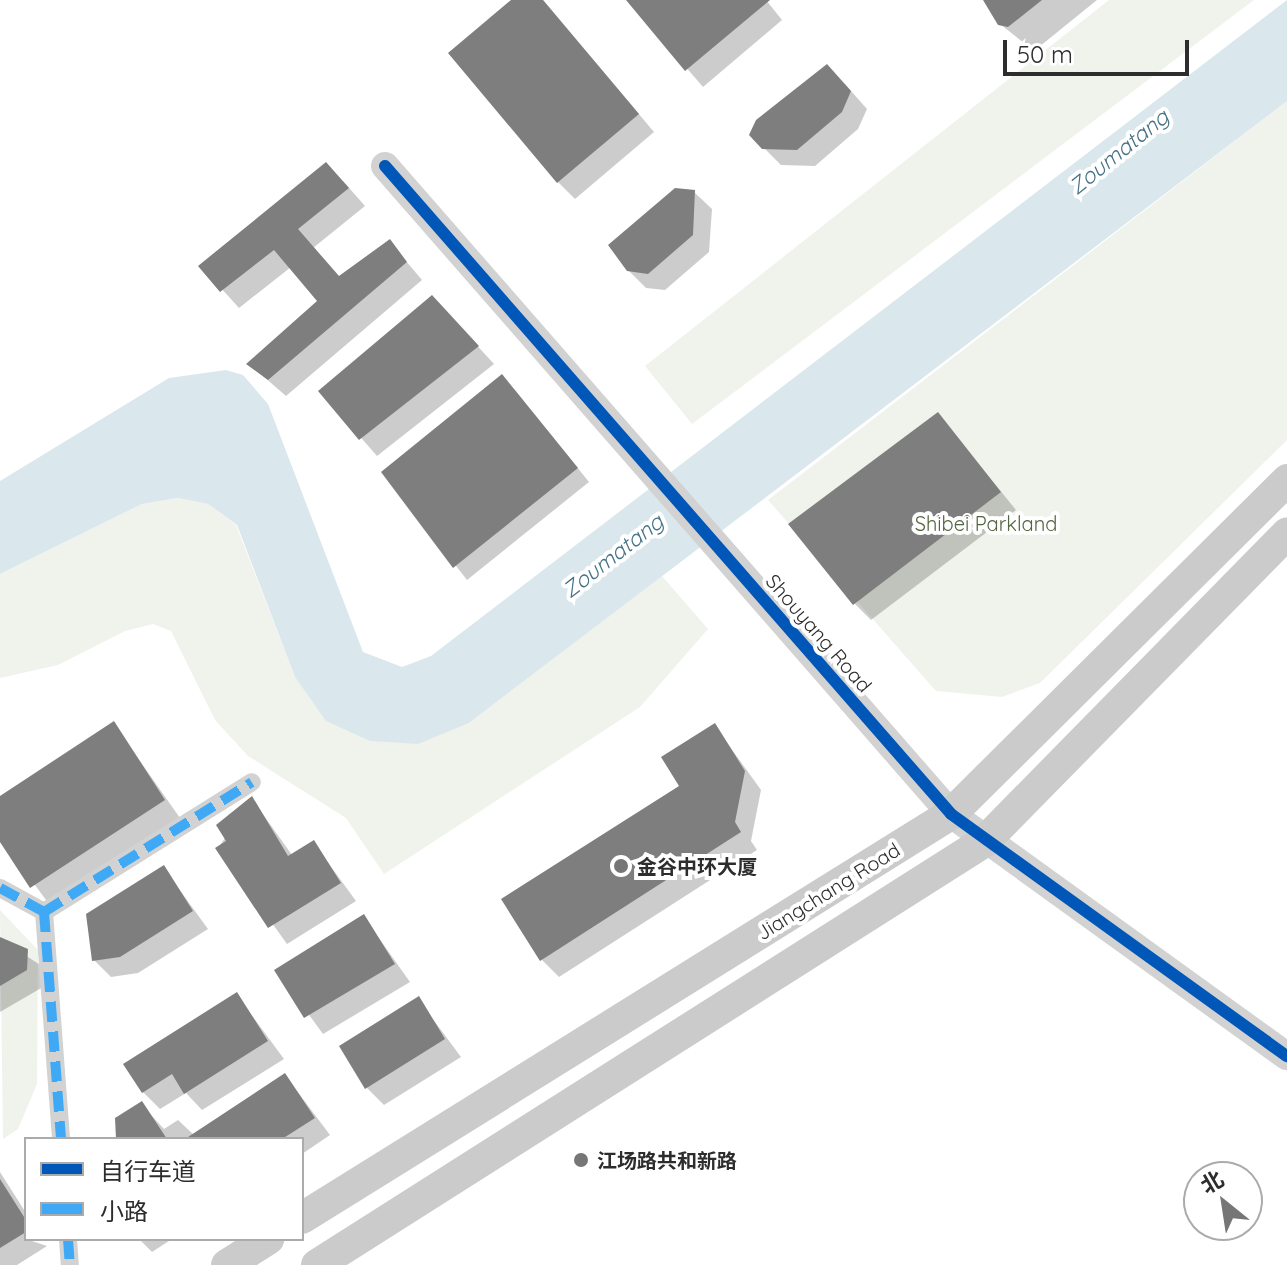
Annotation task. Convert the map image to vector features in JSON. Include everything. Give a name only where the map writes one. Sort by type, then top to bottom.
[{"type":"main road","name":"Jiangchang Road","points":[[304,1217],[951,814],[1287,480]]},
{"type":"main road","name":"Jiangchang Road","points":[[317,1265],[985,841],[1287,534]]},
{"type":"main road","points":[[227,1265],[265,1241]]},
{"type":"street","name":"Shouyang Road","points":[[385,166],[660,475],[712,541],[951,814],[1287,1056]]},
{"type":"street","points":[[44,912],[252,782]]},
{"type":"street","points":[[0,888],[44,912]]},
{"type":"street","points":[[44,912],[61,1137]]},
{"type":"street","points":[[68,1241],[70,1265]]},
{"type":"green space","points":[[1109,0],[1254,0],[692,424],[645,366]]},
{"type":"green space","name":"Shibei Parkland","points":[[1287,101],[1287,440],[1040,683],[1002,697],[936,691],[768,500]]},
{"type":"green space","points":[[178,498],[208,504],[236,525],[295,677],[469,723],[662,576],[708,629],[640,707],[384,874],[346,818],[248,756],[215,720],[171,631],[153,624],[125,631],[58,665],[0,678],[0,574],[142,504]]},
{"type":"green space","points":[[0,910],[38,950],[37,1084],[18,1129],[3,1139]]},
{"type":"water","name":"Zoumatang","points":[[1287,0],[1287,101],[469,723],[418,744],[370,741],[326,721],[295,677],[237,525],[208,504],[178,498],[142,504],[0,574],[0,481],[169,378],[226,370],[243,375],[268,404],[363,652],[402,667],[431,656]]},
{"type":"building","points":[[511,0],[543,0],[639,114],[557,183],[448,53]]},
{"type":"building","points":[[626,0],[770,0],[685,71]]},
{"type":"building","points":[[983,0],[1042,0],[1008,27],[998,25]]},
{"type":"building","points":[[827,64],[851,91],[842,112],[797,150],[762,149],[749,135],[756,120]]},
{"type":"building","points":[[326,162],[349,188],[298,229],[339,276],[390,239],[407,262],[268,380],[246,364],[317,301],[274,250],[220,292],[198,266]]},
{"type":"building","points":[[675,188],[695,190],[693,235],[648,274],[627,271],[608,245]]},
{"type":"building","points":[[432,295],[479,346],[359,440],[318,391]]},
{"type":"building","points":[[502,374],[578,468],[453,568],[381,472]]},
{"type":"building","points":[[938,412],[1001,492],[853,605],[788,524]]},
{"type":"building","points":[[114,721],[165,800],[30,888],[0,842],[0,796]]},
{"type":"building","name":"金谷中环大厦","points":[[715,723],[745,771],[735,822],[741,832],[540,961],[501,899],[679,786],[661,757]]},
{"type":"building","points":[[252,796],[288,856],[314,840],[341,883],[268,928],[215,848],[226,841],[216,825]]},
{"type":"building","points":[[164,865],[193,911],[120,957],[92,961],[86,914]]},
{"type":"building","points":[[364,914],[395,964],[304,1018],[274,970]]},
{"type":"building","points":[[0,937],[28,949],[27,970],[0,986]]},
{"type":"building","points":[[237,992],[268,1041],[184,1094],[172,1074],[142,1093],[123,1064]]},
{"type":"building","points":[[419,996],[445,1039],[365,1089],[339,1046]]},
{"type":"building","points":[[285,1073],[315,1118],[285,1137],[188,1137]]},
{"type":"building","points":[[142,1101],[166,1137],[116,1137],[115,1118]]},
{"type":"building","points":[[0,1179],[24,1217],[24,1233],[0,1248]]},
{"type":"marked path","points":[[44,912],[252,782]]},
{"type":"marked path","points":[[0,888],[44,912]]},
{"type":"marked path","points":[[44,912],[61,1137]]},
{"type":"marked path","points":[[68,1241],[70,1265]]},
{"type":"cycle path","points":[[385,166],[951,814],[1287,1056]]},
{"type":"place","name":"金谷中环大厦","points":[[621,866]]},
{"type":"place","name":"江场路共和新路","points":[[581,1160]]}]
